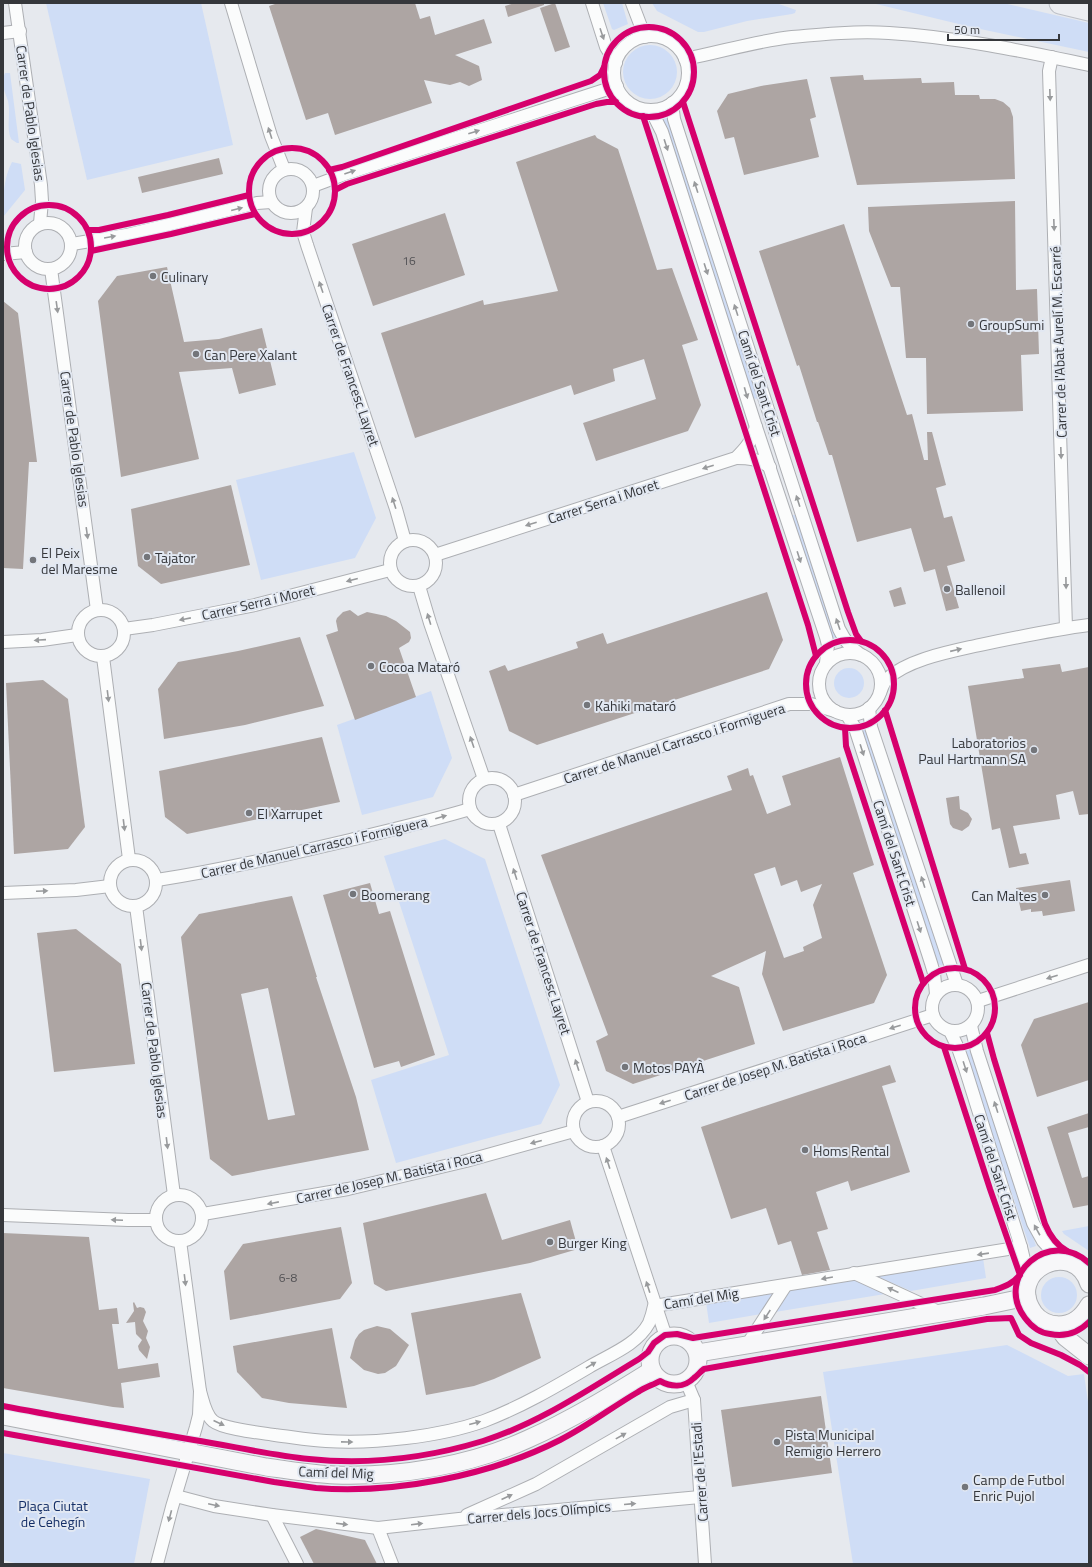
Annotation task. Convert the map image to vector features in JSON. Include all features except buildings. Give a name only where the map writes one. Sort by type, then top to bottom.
[{"type":"highway","points":[[1060,3],[1089,10]]},
{"type":"street","name":"Carrer de Pablo Iglesias","points":[[15,3],[41,185],[42,201],[40,223]]},
{"type":"street","points":[[231,3],[271,136],[284,169]]},
{"type":"street","points":[[592,3],[606,47],[616,63]]},
{"type":"street","points":[[632,3],[645,37]]},
{"type":"street","points":[[3,33],[20,31]]},
{"type":"street","points":[[685,59],[748,44],[791,37],[887,33],[934,37],[1089,64]]},
{"type":"street","points":[[655,36],[665,39],[673,44],[685,59],[688,73],[684,90],[678,98],[665,107],[651,110],[632,104],[621,94],[617,86],[614,72],[620,54],[626,46],[635,40],[645,37],[655,36]]},
{"type":"street","name":"Carrer de l'Abat Aurelí M. Escarré","points":[[1052,57],[1049,71],[1066,628]]},
{"type":"street","points":[[313,186],[356,170],[617,86]]},
{"type":"street","name":"Camí del Sant Crist","points":[[672,103],[674,119],[840,629],[845,640],[861,655]]},
{"type":"street","name":"Camí del Sant Crist","points":[[651,110],[662,132],[756,427],[828,646],[826,663]]},
{"type":"street","points":[[293,168],[302,171],[309,177],[313,186],[312,200],[306,208],[299,212],[284,212],[271,202],[269,194],[270,184],[275,175],[284,169],[293,168]]},
{"type":"street","points":[[72,244],[126,235],[257,203],[271,202]]},
{"type":"street","name":"Carrer de Francesc Layret","points":[[306,208],[303,232],[396,509],[405,541]]},
{"type":"street","points":[[51,222],[61,226],[68,234],[72,244],[70,253],[66,260],[60,266],[51,269],[35,265],[29,260],[25,244],[27,235],[32,228],[40,223],[51,222]]},
{"type":"street","points":[[3,254],[26,252]]},
{"type":"street","name":"Carrer de Pablo Iglesias","points":[[51,269],[97,610]]},
{"type":"street","name":"Carrer Serra i Moret","points":[[435,555],[736,458],[749,445],[756,427]]},
{"type":"street","points":[[736,458],[754,458],[770,467]]},
{"type":"street","points":[[414,540],[423,542],[430,547],[435,555],[436,563],[432,577],[419,586],[405,585],[398,582],[390,570],[389,561],[392,552],[397,545],[405,541],[414,540]]},
{"type":"street","name":"Carrer Serra i Moret","points":[[124,629],[153,625],[255,605],[390,570]]},
{"type":"street","points":[[419,586],[430,623],[484,779]]},
{"type":"street","points":[[97,610],[114,614],[124,629],[122,644],[117,650],[104,657],[89,654],[79,643],[77,635],[78,628],[85,616],[97,610]]},
{"type":"street","points":[[880,693],[881,684],[876,667],[871,661],[861,655],[852,653],[834,657],[826,663],[821,671],[818,687],[824,701],[834,711],[847,715],[862,712],[869,708],[876,701],[880,693],[885,681],[918,661],[951,651],[1026,635],[1089,625]]},
{"type":"street","points":[[3,642],[42,640],[77,635]]},
{"type":"street","points":[[104,657],[129,859]]},
{"type":"street","name":"Carrer de Manuel Carrasco i Formiguera","points":[[514,795],[789,704],[811,704],[834,711]]},
{"type":"street","name":"Camí del Sant Crist","points":[[869,708],[871,727],[958,985]]},
{"type":"street","name":"Camí del Sant Crist","points":[[847,715],[855,728],[932,963],[936,994]]},
{"type":"street","points":[[484,779],[499,779],[511,788],[514,795],[516,801],[513,812],[499,824],[490,825],[481,822],[474,816],[470,808],[470,794],[478,782],[484,779]]},
{"type":"street","name":"Carrer de Manuel Carrasco i Formiguera","points":[[157,880],[286,856],[436,819],[470,808]]},
{"type":"street","name":"Carrer de Francesc Layret","points":[[499,824],[588,1102]]},
{"type":"street","points":[[129,859],[139,860],[147,864],[154,871],[157,880],[154,894],[144,904],[136,906],[129,906],[122,903],[112,892],[110,886],[113,872],[117,866],[129,859]]},
{"type":"street","points":[[3,893],[76,890],[110,886]]},
{"type":"street","name":"Carrer de Pablo Iglesias","points":[[136,906],[174,1195]]},
{"type":"street","points":[[978,1001],[1089,965]]},
{"type":"street","points":[[958,985],[970,990],[978,1001],[978,1014],[971,1026],[961,1031],[950,1031],[939,1026],[933,1015],[933,1001],[936,994],[946,987],[958,985]]},
{"type":"street","name":"Carrer de Josep M. Batista i Roca","points":[[618,1117],[933,1015]]},
{"type":"street","name":"Camí del Sant Crist","points":[[971,1026],[977,1051],[1034,1223],[1043,1241],[1061,1261]]},
{"type":"street","name":"Camí del Sant Crist","points":[[950,1031],[965,1068],[1021,1247],[1028,1289]]},
{"type":"street","points":[[596,1100],[603,1102],[615,1110],[618,1117],[619,1123],[617,1135],[609,1144],[603,1146],[590,1147],[585,1144],[578,1139],[572,1125],[578,1108],[588,1102],[596,1100]]},
{"type":"street","name":"Carrer de Josep M. Batista i Roca","points":[[203,1214],[348,1189],[466,1161],[574,1131]]},
{"type":"street","points":[[603,1146],[654,1306],[666,1337]]},
{"type":"street","points":[[174,1195],[184,1195],[193,1198],[199,1205],[203,1214],[200,1230],[195,1236],[188,1240],[174,1240],[164,1235],[157,1225],[156,1220],[156,1213],[162,1201],[174,1195]]},
{"type":"street","points":[[3,1215],[156,1220]]},
{"type":"street","points":[[158,1564],[199,1415],[200,1391],[180,1241]]},
{"type":"street","name":"Camí del Mig","points":[[200,1391],[207,1414],[214,1422],[250,1432],[325,1441],[352,1442],[414,1436],[446,1431],[484,1421],[518,1406],[556,1387],[624,1347],[640,1335],[649,1323],[654,1306],[1021,1247]]},
{"type":"street","points":[[1088,1280],[1079,1268],[1067,1262],[1051,1262],[1042,1266],[1035,1272],[1028,1289],[1030,1308],[1036,1316],[1045,1322],[1056,1325],[1066,1324],[1076,1320],[1084,1314],[1089,1305]]},
{"type":"street","points":[[854,1273],[941,1313]]},
{"type":"street","points":[[747,1345],[786,1285]]},
{"type":"street","points":[[698,1353],[984,1306],[1028,1289]]},
{"type":"street","points":[[1056,1325],[1065,1337],[1089,1356]]},
{"type":"street","points":[[679,1336],[685,1338],[695,1347],[698,1353],[699,1360],[695,1372],[686,1381],[679,1384],[665,1382],[652,1370],[650,1359],[651,1352],[659,1340],[666,1337],[679,1336]]},
{"type":"street","name":"Camí del Mig","points":[[3,1416],[266,1467],[320,1474],[373,1475],[409,1472],[469,1460],[527,1440],[555,1426],[652,1370]]},
{"type":"street","name":"Carrer de l'Estadi","points":[[686,1381],[694,1400],[705,1564]]},
{"type":"street","points":[[459,1519],[536,1484],[670,1407],[694,1400]]},
{"type":"street","points":[[176,1496],[214,1506],[272,1515],[378,1528],[392,1564]]},
{"type":"street","name":"Carrer dels Jocs Olímpics","points":[[378,1528],[700,1497]]},
{"type":"street","points":[[272,1515],[297,1564]]},
{"type":"green space","points":[[46,3],[201,3],[233,145],[87,180]]},
{"type":"green space","points":[[603,3],[622,3],[628,24],[614,30],[612,29]]},
{"type":"green space","points":[[652,3],[776,3],[796,10],[795,13],[792,14],[747,21],[704,32],[698,32],[657,11]]},
{"type":"green space","points":[[872,3],[1003,3],[1089,23],[1089,52],[971,27]]},
{"type":"green space","points":[[645,45],[655,45],[669,53],[675,62],[677,72],[675,82],[669,91],[655,99],[645,99],[635,94],[628,87],[623,77],[623,67],[628,57],[635,50]]},
{"type":"green space","points":[[5,73],[10,73],[19,143],[11,139],[10,134],[9,106],[3,84]]},
{"type":"green space","points":[[664,118],[670,120],[758,398],[757,399],[753,398],[663,121]]},
{"type":"green space","points":[[12,162],[21,164],[25,190],[3,217],[5,182]]},
{"type":"green space","points":[[354,452],[376,518],[355,558],[261,580],[236,480]]},
{"type":"green space","points":[[793,515],[797,515],[837,635],[835,638],[832,638],[792,517]]},
{"type":"green space","points":[[849,668],[860,672],[864,683],[860,694],[849,698],[838,694],[834,683],[838,672]]},
{"type":"green space","points":[[431,691],[452,758],[433,797],[362,815],[337,725]]},
{"type":"green space","points":[[866,727],[944,962],[942,966],[938,964],[861,732],[862,729]]},
{"type":"green space","points":[[445,839],[485,859],[560,1085],[541,1124],[396,1163],[371,1080],[449,1055],[384,856]]},
{"type":"green space","points":[[967,1047],[972,1049],[1036,1246],[1030,1248],[965,1052]]},
{"type":"green space","points":[[1089,1226],[1089,1251],[1064,1234],[1062,1231]]},
{"type":"green space","points":[[983,1258],[986,1278],[911,1291],[874,1275]]},
{"type":"green space","points":[[1063,1277],[1072,1282],[1076,1288],[1076,1302],[1072,1308],[1063,1313],[1055,1313],[1046,1308],[1042,1302],[1041,1291],[1046,1282],[1052,1278]]},
{"type":"green space","points":[[854,1278],[891,1293],[775,1312],[790,1289]]},
{"type":"green space","points":[[777,1291],[761,1314],[709,1323],[706,1302]]},
{"type":"green space","name":"Camp de Futbol Enric Pujol","points":[[1007,1345],[1068,1376],[1084,1374],[1089,1409],[1089,1564],[853,1564],[823,1372]]},
{"type":"green space","name":"Plaça Ciutat de Cehegín","points":[[3,1453],[150,1479],[134,1564],[19,1564],[3,1560]]},
{"type":"cycle path","points":[[649,27],[666,30],[681,40],[691,55],[694,72],[691,89],[681,104],[666,114],[649,117],[632,114],[617,104],[607,89],[604,72],[607,55],[617,40],[632,30],[649,27]]},
{"type":"cycle path","points":[[329,170],[342,167],[591,81],[600,75],[604,67]]},
{"type":"cycle path","points":[[335,190],[347,184],[596,104],[616,102]]},
{"type":"cycle path","points":[[683,102],[848,612],[856,634],[861,641]]},
{"type":"cycle path","points":[[643,116],[808,625],[816,656]]},
{"type":"cycle path","points":[[292,148],[308,152],[322,161],[331,175],[335,191],[331,207],[322,221],[308,230],[292,234],[276,230],[262,221],[253,207],[249,191],[253,175],[262,161],[276,152],[292,148]]},
{"type":"cycle path","points":[[88,230],[99,230],[249,195]]},
{"type":"cycle path","points":[[49,205],[65,208],[79,217],[88,231],[91,247],[88,263],[79,277],[65,286],[49,289],[33,286],[19,277],[10,263],[7,247],[10,231],[19,217],[33,208],[49,205]]},
{"type":"cycle path","points":[[91,251],[255,214]]},
{"type":"cycle path","points":[[850,640],[867,643],[881,653],[891,667],[894,684],[891,701],[881,715],[867,725],[850,728],[833,725],[819,715],[809,701],[806,684],[809,667],[819,653],[833,643],[850,640]]},
{"type":"cycle path","points":[[885,710],[965,969]]},
{"type":"cycle path","points":[[845,728],[846,746],[923,982]]},
{"type":"cycle path","points":[[955,968],[970,971],[983,980],[992,993],[995,1008],[992,1023],[983,1036],[970,1045],[955,1048],[940,1045],[927,1036],[918,1023],[915,1008],[918,993],[927,980],[940,971],[955,968]]},
{"type":"cycle path","points":[[987,1033],[1045,1224],[1054,1240],[1067,1251]]},
{"type":"cycle path","points":[[3,1406],[294,1457],[331,1461],[397,1459],[462,1447],[504,1434],[524,1425],[564,1404],[639,1359],[648,1352],[654,1343],[665,1335],[677,1334],[693,1338],[995,1290],[1011,1283],[1020,1275],[990,1189],[944,1047]]},
{"type":"cycle path","points":[[1089,1263],[1074,1253],[1058,1250],[1043,1254],[1030,1261],[1021,1273],[1016,1287],[1017,1302],[1025,1318],[1039,1331],[1061,1335],[1076,1331],[1089,1322]]},
{"type":"cycle path","points":[[3,1433],[274,1482],[316,1488],[377,1488],[441,1480],[503,1464],[532,1453],[570,1435],[641,1390],[660,1381],[677,1386],[686,1384],[704,1369],[987,1319],[1011,1318],[1019,1335],[1031,1343],[1061,1355],[1080,1365],[1089,1372]]},
{"type":"place","name":"Culinary","points":[[153,276]]},
{"type":"place","name":"GroupSumi","points":[[971,324]]},
{"type":"place","name":"Can Pere Xalant","points":[[196,354]]},
{"type":"place","name":"Tajator","points":[[147,557]]},
{"type":"place","name":"El Peix del Maresme","points":[[33,560]]},
{"type":"place","name":"Ballenoil","points":[[947,589]]},
{"type":"place","name":"Cocoa Mataró","points":[[371,666]]},
{"type":"place","name":"Kahiki mataró","points":[[587,705]]},
{"type":"place","name":"Laboratorios Paul Hartmann SA","points":[[1034,750]]},
{"type":"place","name":"El Xarrupet","points":[[249,813]]},
{"type":"place","name":"Boomerang","points":[[353,894]]},
{"type":"place","name":"Can Maltes","points":[[1045,895]]},
{"type":"place","name":"Motos PAYÀ","points":[[625,1067]]},
{"type":"place","name":"Homs Rental","points":[[805,1150]]},
{"type":"place","name":"Burger King","points":[[550,1242]]},
{"type":"place","name":"Pista Municipal Remigio Herrero","points":[[777,1442]]},
{"type":"place","name":"Camp de Futbol Enric Pujol","points":[[965,1487]]}]
